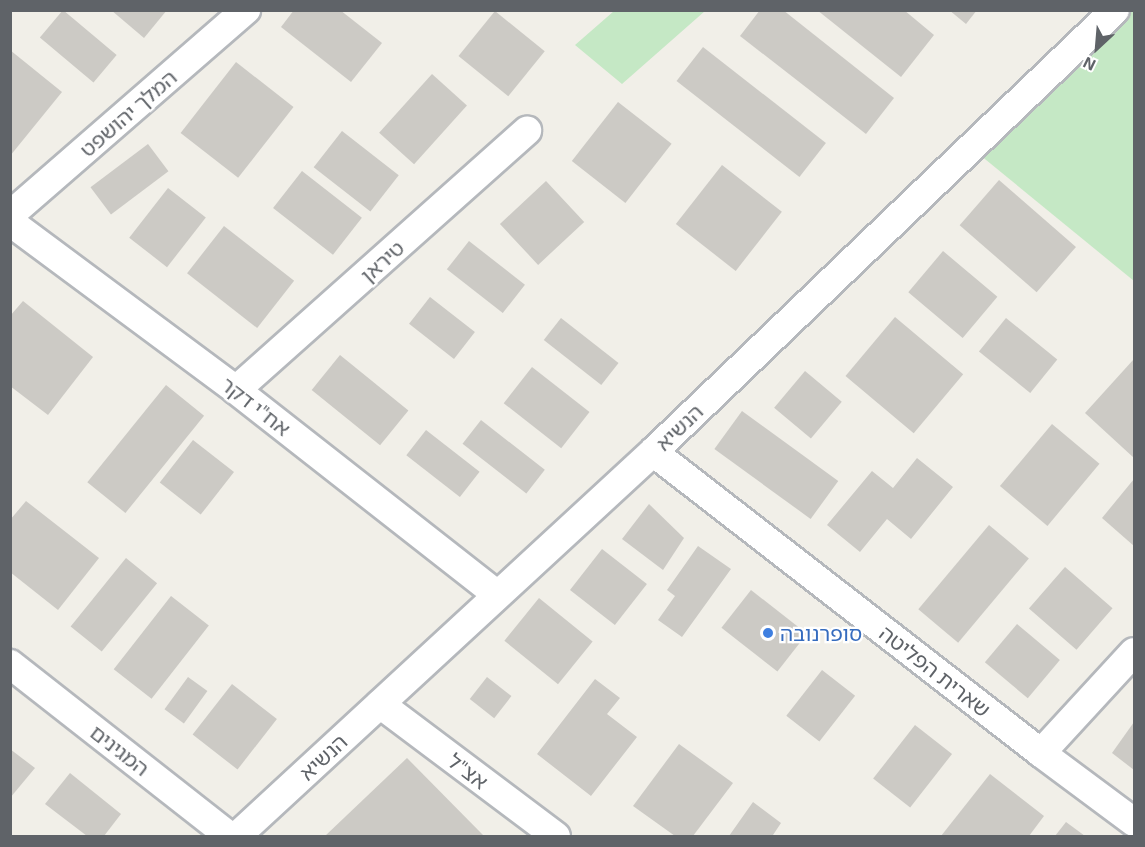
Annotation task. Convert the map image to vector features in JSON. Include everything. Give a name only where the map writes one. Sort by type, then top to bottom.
[{"type":"street","name":"המלך יהושפט","points":[[10,215],[246,10]]},
{"type":"street","name":"הנשיא","points":[[237,837],[654,452],[1115,10]]},
{"type":"street","name":"טיראן","points":[[236,390],[527,132]]},
{"type":"street","name":"אח\"י דקר","points":[[10,222],[236,390],[497,595]]},
{"type":"street","name":"שארית הפליטה","points":[[654,452],[1041,753],[1134,822]]},
{"type":"street","points":[[1041,753],[1134,652]]},
{"type":"street","name":"המגינים","points":[[10,664],[229,837]]},
{"type":"street","name":"אצ\"ל","points":[[380,704],[556,837]]},
{"type":"green space","points":[[614,11],[705,11],[622,84],[575,45]]},
{"type":"green space","points":[[1134,11],[1134,281],[980,155]]},
{"type":"building","points":[[63,10],[117,55],[93,83],[40,38]]},
{"type":"building","points":[[111,10],[167,10],[144,38]]},
{"type":"building","points":[[294,10],[340,10],[382,43],[351,82],[281,27]]},
{"type":"building","points":[[760,10],[783,10],[894,98],[866,134],[740,36]]},
{"type":"building","points":[[817,10],[904,10],[934,35],[901,77]]},
{"type":"building","points":[[949,10],[977,10],[966,24]]},
{"type":"building","points":[[495,11],[545,51],[508,96],[458,56]]},
{"type":"building","points":[[703,47],[826,143],[799,177],[677,81]]},
{"type":"building","points":[[10,50],[62,92],[10,156]]},
{"type":"building","points":[[236,62],[294,107],[238,178],[181,133]]},
{"type":"building","points":[[432,74],[467,105],[414,164],[379,133]]},
{"type":"building","points":[[618,102],[672,144],[625,203],[572,161]]},
{"type":"building","points":[[342,131],[399,175],[370,212],[314,167]]},
{"type":"building","points":[[148,144],[168,171],[111,214],[90,187]]},
{"type":"building","points":[[722,165],[782,212],[736,271],[676,224]]},
{"type":"building","points":[[302,171],[362,218],[333,255],[273,208]]},
{"type":"building","points":[[999,180],[1076,247],[1037,292],[960,225]]},
{"type":"building","points":[[546,181],[584,222],[538,265],[500,224]]},
{"type":"building","points":[[168,188],[206,218],[167,267],[129,238]]},
{"type":"building","points":[[224,226],[294,281],[257,328],[187,273]]},
{"type":"building","points":[[469,241],[525,285],[503,313],[447,269]]},
{"type":"building","points":[[943,251],[997,297],[963,338],[908,292]]},
{"type":"building","points":[[430,297],[475,332],[454,359],[409,324]]},
{"type":"building","points":[[23,301],[93,357],[48,415],[10,386],[10,316]]},
{"type":"building","points":[[895,317],[963,374],[914,433],[846,376]]},
{"type":"building","points":[[561,318],[619,363],[601,385],[544,340]]},
{"type":"building","points":[[1006,318],[1057,360],[1030,393],[979,351]]},
{"type":"building","points":[[340,355],[408,410],[380,445],[312,390]]},
{"type":"building","points":[[1134,361],[1134,458],[1085,413]]},
{"type":"building","points":[[532,367],[590,412],[561,448],[504,403]]},
{"type":"building","points":[[805,371],[842,402],[811,439],[774,408]]},
{"type":"building","points":[[166,385],[204,416],[125,513],[87,482]]},
{"type":"building","points":[[742,411],[838,481],[811,519],[714,449]]},
{"type":"building","points":[[481,420],[545,470],[526,494],[463,444]]},
{"type":"building","points":[[1052,424],[1099,464],[1047,526],[1000,486]]},
{"type":"building","points":[[426,430],[480,472],[460,497],[406,455]]},
{"type":"building","points":[[193,440],[234,472],[201,515],[160,483]]},
{"type":"building","points":[[917,458],[953,487],[911,539],[887,519],[860,552],[827,525],[872,471],[893,488]]},
{"type":"building","points":[[1134,479],[1134,546],[1102,518]]},
{"type":"building","points":[[26,501],[99,558],[58,610],[10,572],[10,520]]},
{"type":"building","points":[[649,504],[684,538],[663,570],[622,539]]},
{"type":"building","points":[[989,525],[1029,558],[958,643],[918,609]]},
{"type":"building","points":[[698,546],[731,569],[682,637],[658,620],[675,596],[667,590]]},
{"type":"building","points":[[602,549],[647,584],[615,625],[570,590]]},
{"type":"building","points":[[126,558],[157,583],[102,652],[71,626]]},
{"type":"building","points":[[1065,567],[1113,608],[1076,650],[1029,609]]},
{"type":"building","points":[[751,590],[807,634],[777,672],[721,628]]},
{"type":"building","points":[[171,596],[209,626],[152,699],[114,669]]},
{"type":"building","points":[[539,598],[593,641],[558,684],[504,641]]},
{"type":"building","points":[[1017,624],[1060,660],[1028,698],[985,662]]},
{"type":"building","points":[[822,670],[855,696],[819,742],[786,716]]},
{"type":"building","points":[[188,677],[207,691],[184,723],[164,709]]},
{"type":"building","points":[[487,677],[511,696],[494,718],[470,699]]},
{"type":"building","points":[[595,679],[620,698],[607,714],[637,737],[591,796],[537,754]]},
{"type":"building","points":[[232,684],[277,719],[238,770],[193,734]]},
{"type":"building","points":[[1134,722],[1134,770],[1112,753]]},
{"type":"building","points":[[915,725],[952,754],[910,808],[873,779]]},
{"type":"building","points":[[679,744],[733,783],[693,836],[675,836],[633,806]]},
{"type":"building","points":[[10,749],[35,768],[10,798]]},
{"type":"building","points":[[407,758],[484,836],[325,836]]},
{"type":"building","points":[[70,773],[121,814],[104,836],[87,836],[45,804]]},
{"type":"building","points":[[990,774],[1044,816],[1029,836],[941,836]]},
{"type":"building","points":[[753,802],[781,823],[773,835],[775,836],[729,836]]},
{"type":"building","points":[[1066,822],[1085,836],[1055,836]]},
{"type":"place","name":"סופרנובה","points":[[768,633]]}]
